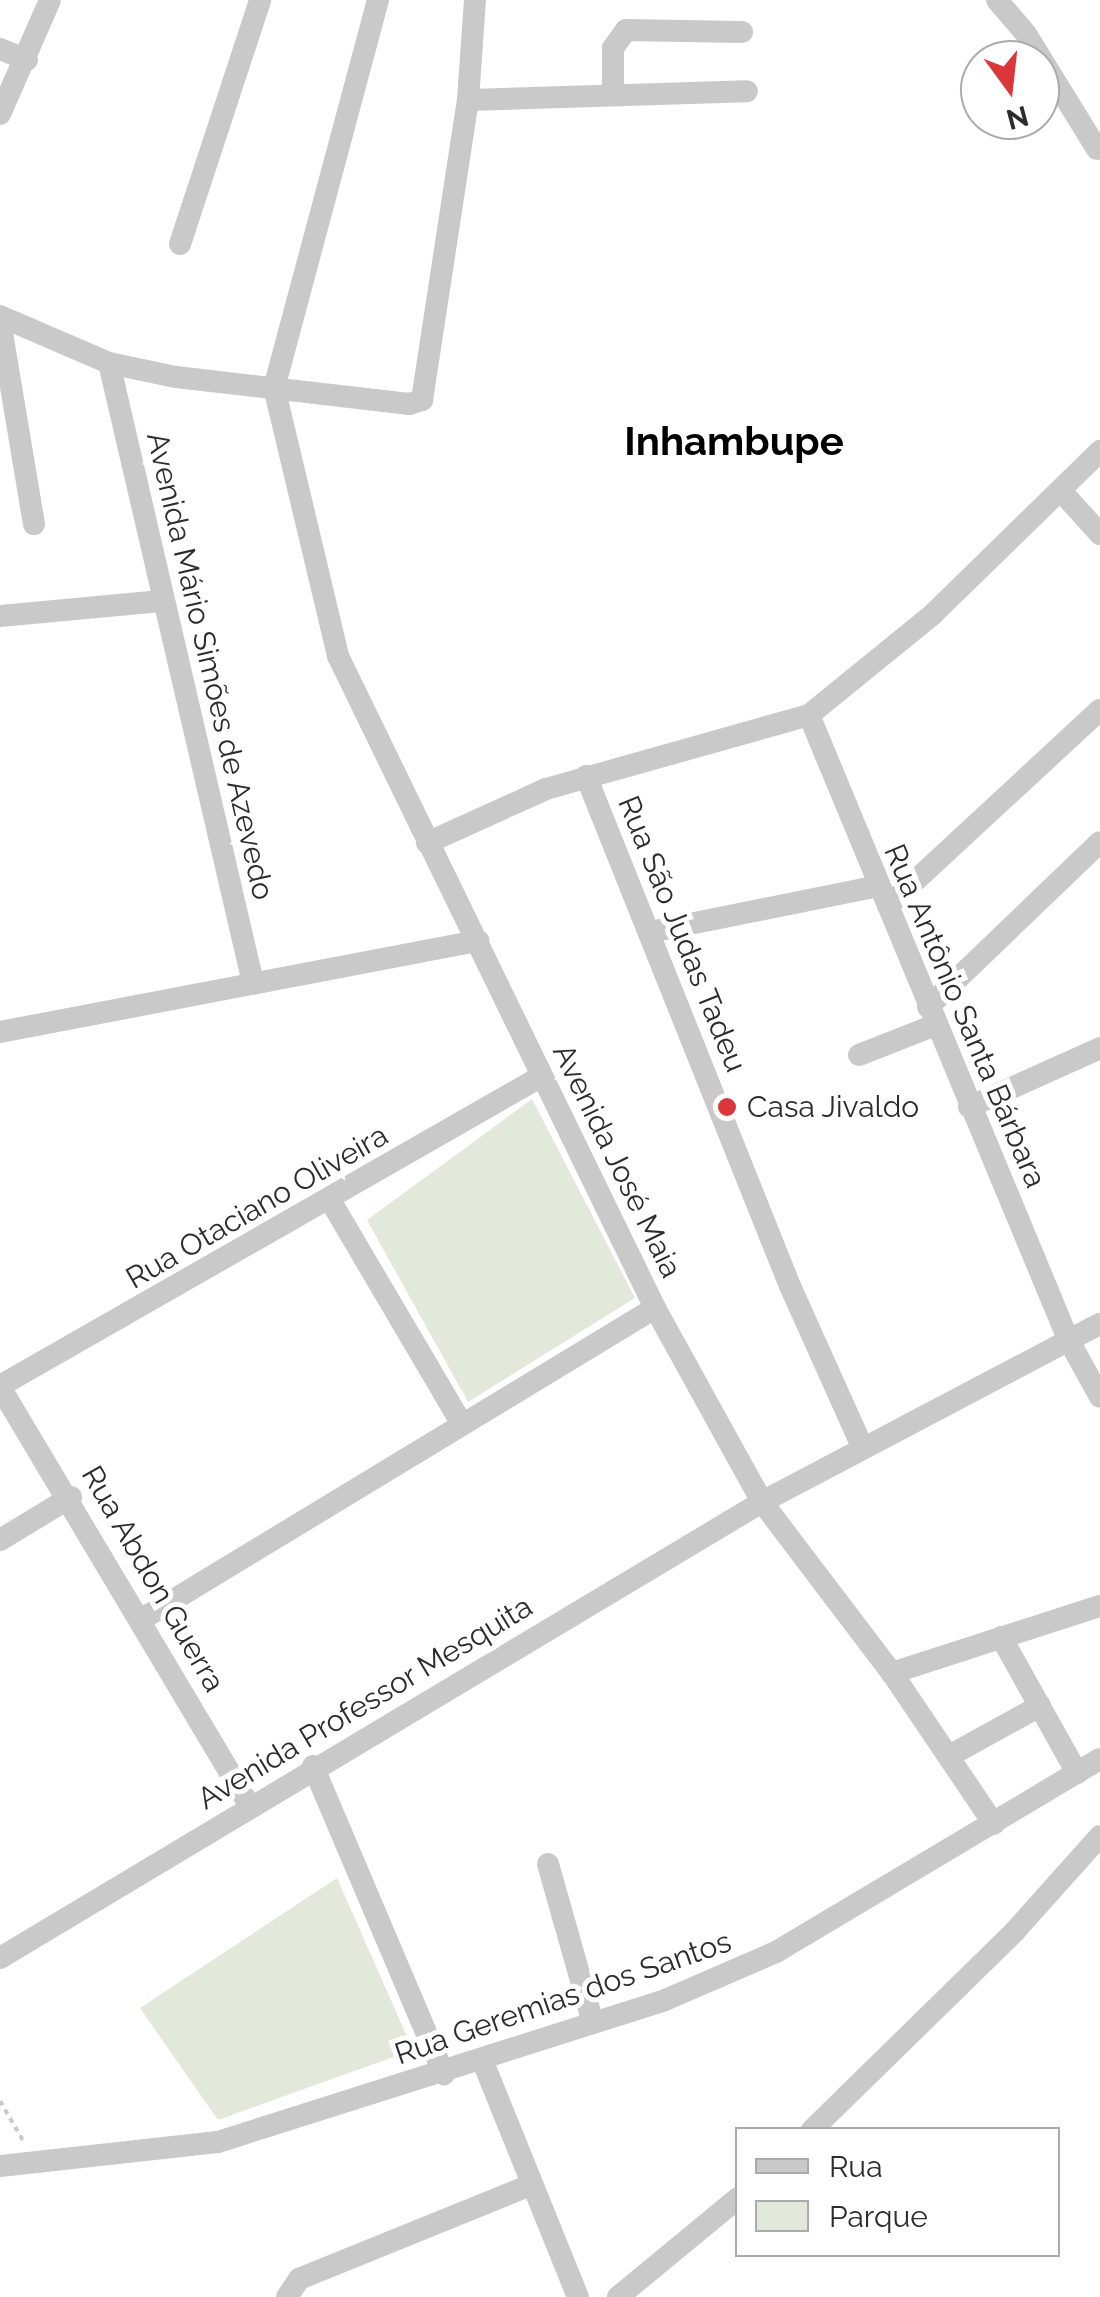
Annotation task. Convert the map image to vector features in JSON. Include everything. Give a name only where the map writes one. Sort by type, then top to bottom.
[{"type":"street","points":[[0,114],[27,60],[50,0]]},
{"type":"street","points":[[180,244],[260,0]]},
{"type":"street","points":[[0,318],[109,363],[410,404],[422,400],[429,386],[468,100],[476,0]]},
{"type":"street","points":[[997,0],[1026,34],[1099,146]]},
{"type":"street","points":[[274,387],[374,1]]},
{"type":"street","points":[[613,92],[613,48],[626,30],[742,32]]},
{"type":"street","points":[[0,49],[27,60]]},
{"type":"street","points":[[468,100],[613,92],[746,91]]},
{"type":"street","points":[[0,318],[34,524]]},
{"type":"street","name":"Avenida Mário Simões de Azevedo","points":[[109,363],[160,601],[253,983]]},
{"type":"street","name":"Avenida José Maia","points":[[274,387],[338,656],[655,1308],[762,1502],[892,1673],[994,1824]]},
{"type":"street","points":[[427,842],[514,800],[586,776],[809,716],[932,614],[1100,451]]},
{"type":"street","points":[[1062,492],[1100,534]]},
{"type":"street","points":[[0,616],[160,601]]},
{"type":"street","points":[[650,932],[883,896],[1100,710]]},
{"type":"street","name":"Rua Antônio Santa Bárbara","points":[[809,716],[1068,1340],[1100,1397]]},
{"type":"street","name":"Rua São Judas Tadeu","points":[[586,776],[790,1286],[862,1446]]},
{"type":"street","points":[[859,1055],[932,1016],[1100,842]]},
{"type":"street","points":[[0,1032],[478,941]]},
{"type":"street","points":[[969,1107],[1100,1048]]},
{"type":"street","name":"Rua Otaciano Oliveira","points":[[0,1386],[542,1076]]},
{"type":"street","points":[[330,1200],[460,1421]]},
{"type":"street","points":[[142,1619],[460,1421],[655,1308]]},
{"type":"street","name":"Avenida Professor Mesquita","points":[[0,1958],[313,1766],[762,1502],[1100,1324]]},
{"type":"street","name":"Rua Abdon Guerra","points":[[0,1386],[71,1497],[249,1805]]},
{"type":"street","points":[[0,1540],[71,1497]]},
{"type":"street","points":[[892,1673],[1100,1606]]},
{"type":"street","points":[[1001,1637],[1076,1774]]},
{"type":"street","points":[[949,1756],[1040,1706]]},
{"type":"street","name":"Rua Geremias dos Santos","points":[[0,2166],[218,2142],[483,2062],[720,1979],[776,1952],[1100,1759]]},
{"type":"street","points":[[313,1766],[444,2074]]},
{"type":"street","points":[[815,2127],[1015,1931],[1100,1836]]},
{"type":"street","points":[[548,1864],[593,2023]]},
{"type":"street","points":[[483,2062],[528,2186],[578,2297]]},
{"type":"street","points":[[286,2295],[298,2279],[528,2186]]},
{"type":"street","points":[[618,2297],[735,2200]]},
{"type":"path","points":[[0,2101],[36,2163]]},
{"type":"green space","points":[[532,1099],[635,1298],[468,1402],[367,1220]]},
{"type":"green space","points":[[337,1878],[413,2050],[218,2120],[140,2008]]},
{"type":"place","name":"Casa Jivaldo","points":[[727,1107]]},
{"type":"district","name":"Inhambupe","points":[[734,441]]}]
